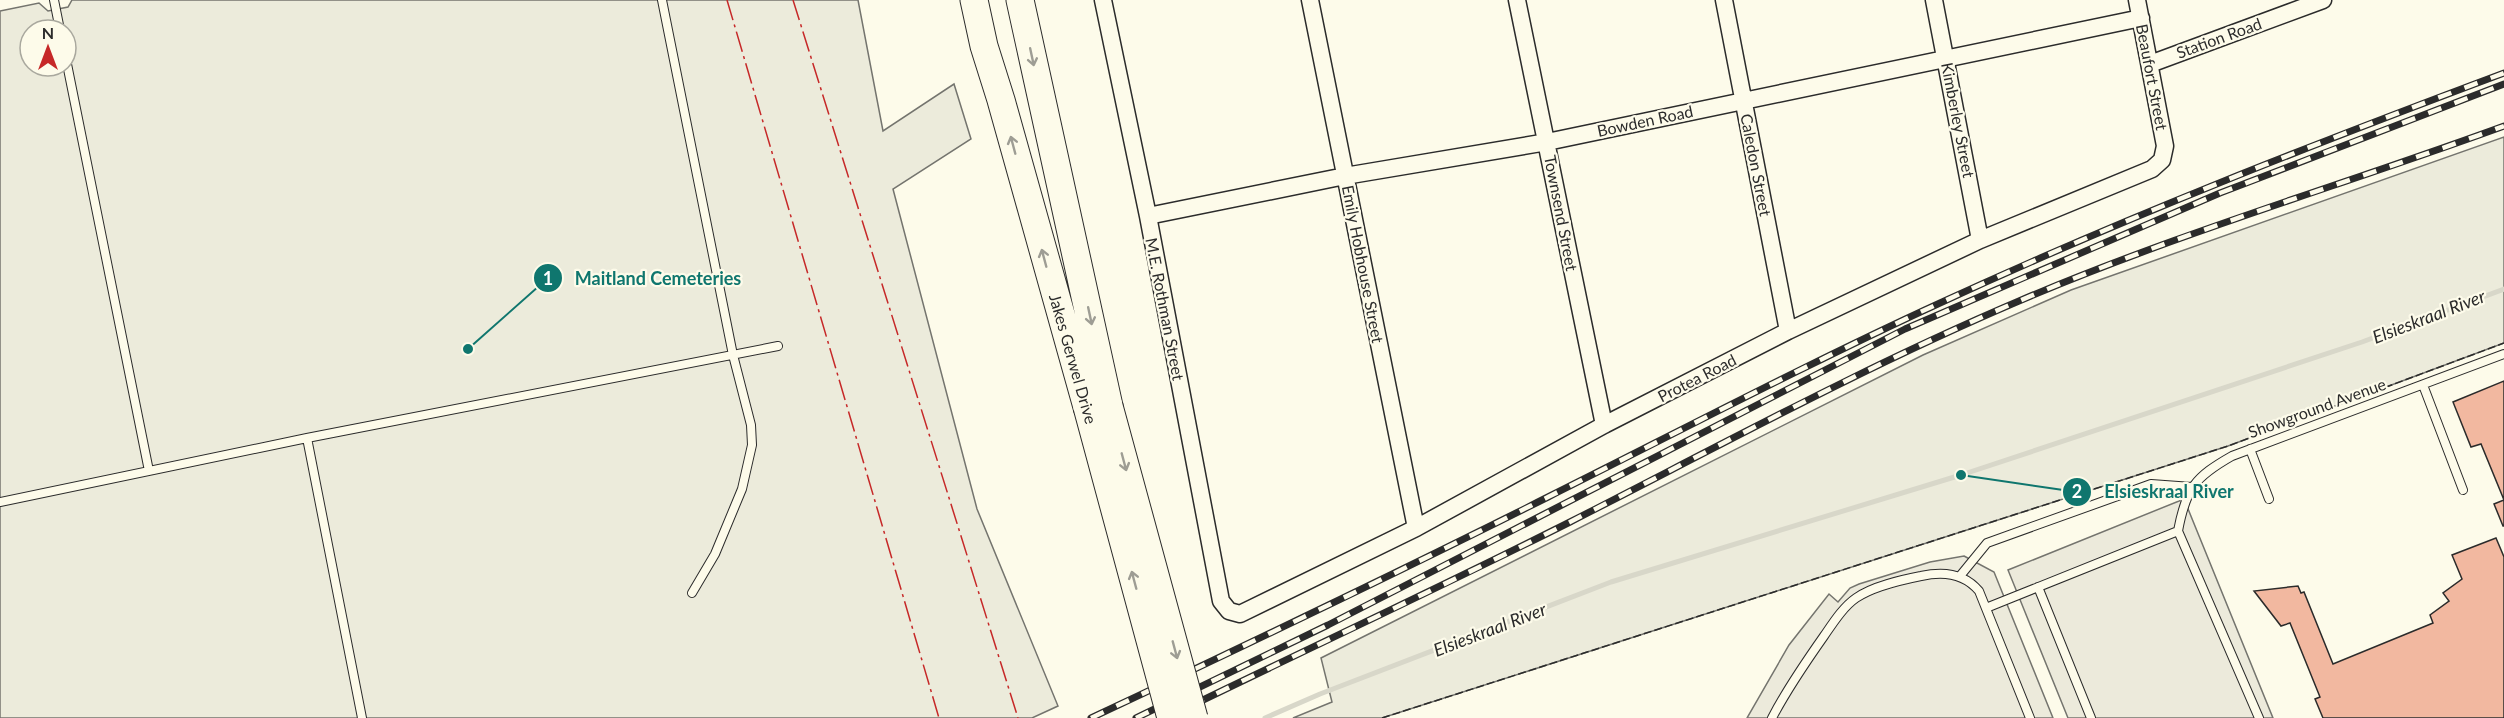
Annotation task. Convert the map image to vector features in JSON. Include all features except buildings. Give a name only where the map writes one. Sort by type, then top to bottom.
[{"type":"highway","points":[[957,0],[984,46]]},
{"type":"highway","name":"Jakes Gerwel Drive","points":[[974,0],[984,46],[1194,718]]},
{"type":"highway","name":"Jakes Gerwel Drive","points":[[1020,0],[1098,406],[1171,718]]},
{"type":"street","name":"M.E. Rothman Street","points":[[1103,0],[1148,216],[1221,601],[1228,611],[1234,614]]},
{"type":"street","name":"Emily Hobhouse Street","points":[[1310,0],[1416,528]]},
{"type":"street","name":"Townsend Street","points":[[1517,0],[1604,425]]},
{"type":"street","name":"Caledon Street","points":[[1724,0],[1788,331]]},
{"type":"street","name":"Kimberley Street","points":[[1934,0],[1980,240]]},
{"type":"street","name":"Beaufort Street","points":[[2137,0],[2165,146],[2164,154]]},
{"type":"street","name":"Station Road","points":[[2150,64],[2323,0]]},
{"type":"street","name":"Bowden Road","points":[[1148,216],[1345,176],[1547,142],[2141,18]]},
{"type":"street","name":"Protea Road","points":[[1234,614],[1246,613],[1416,528],[1604,425],[1788,331],[1980,240],[2152,169],[2162,160],[2164,154]]},
{"type":"lane","points":[[54,0],[58,18]]},
{"type":"lane","points":[[662,0],[734,355],[751,425],[752,445],[749,466],[715,554],[692,593]]},
{"type":"lane","points":[[70,78],[149,471]]},
{"type":"lane","points":[[0,502],[307,438],[778,346]]},
{"type":"lane","name":"Showground Avenue","points":[[2178,531],[2182,509],[2192,487],[2206,471],[2232,456],[2504,354]]},
{"type":"lane","points":[[2423,385],[2463,490]]},
{"type":"lane","points":[[307,438],[362,718]]},
{"type":"lane","points":[[2250,449],[2269,499]]},
{"type":"lane","points":[[1960,576],[1986,543],[2151,484],[2192,487]]},
{"type":"lane","points":[[1986,608],[2178,531],[2259,718]]},
{"type":"lane","points":[[1772,718],[1791,682],[1829,628],[1854,599],[1870,591],[1916,577],[1946,574],[1960,576],[1971,581],[1979,591],[2030,718]]},
{"type":"lane","points":[[2038,587],[2091,718]]},
{"type":"shaded area","points":[[72,0],[858,0],[883,131],[954,84],[971,139],[893,189],[977,509],[1058,706],[1032,718],[0,718],[0,11],[39,3],[48,11],[68,7]]},
{"type":"shaded area","points":[[2504,137],[2504,343],[2228,446],[1382,718],[1293,718],[1332,702],[1321,658],[1923,355],[2071,290]]},
{"type":"shaded area","points":[[2184,499],[2273,718],[2068,718],[2008,570]]},
{"type":"shaded area","points":[[1964,556],[1994,572],[2053,718],[1747,718],[1789,645],[1829,594],[1838,602],[1850,588],[1859,584],[1930,562]]},
{"type":"waterway","name":"Elsieskraal River","points":[[1265,718],[1320,694],[1611,582],[1961,475],[2362,342],[2504,289]]},
{"type":"railway","points":[[1091,718],[1434,553],[1792,374],[1940,303],[2079,241],[2220,183],[2504,73]]},
{"type":"railway","points":[[1136,718],[1328,625],[1905,329],[2220,193],[2504,84]]},
{"type":"railway","points":[[1166,718],[1520,547],[1793,407],[1962,326],[2139,253],[2504,126]]},
{"type":"fence","points":[[1382,718],[2228,446],[2504,343]]},
{"type":"power","points":[[727,0],[939,718]]},
{"type":"power","points":[[793,0],[1018,718]]},
{"type":"place","name":"Maitland Cemeteries","points":[[468,349]]},
{"type":"place","name":"Elsieskraal River","points":[[1961,475]]}]
